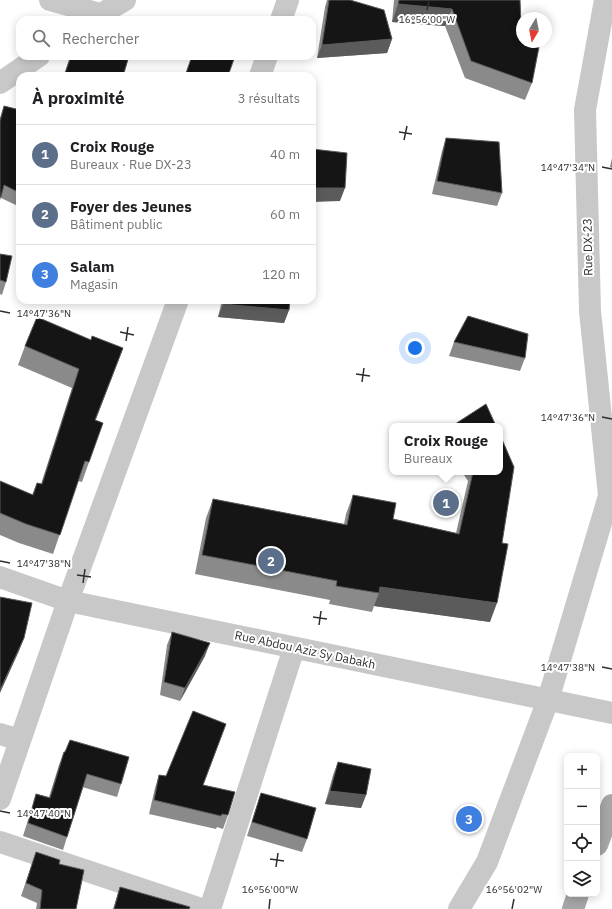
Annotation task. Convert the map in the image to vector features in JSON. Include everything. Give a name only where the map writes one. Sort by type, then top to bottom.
[{"type":"main road","points":[[600,837],[612,805]]},
{"type":"main road","points":[[573,909],[577,897]]},
{"type":"street","points":[[50,0],[93,16]]},
{"type":"street","points":[[98,16],[125,0]]},
{"type":"street","points":[[282,16],[288,0]]},
{"type":"street","name":"Rue DX-23","points":[[605,0],[585,110],[590,311],[610,491]]},
{"type":"street","points":[[0,83],[33,60]]},
{"type":"street","points":[[261,72],[266,60]]},
{"type":"street","points":[[0,799],[68,601],[177,304]]},
{"type":"street","points":[[459,909],[487,862],[548,700],[610,491]]},
{"type":"street","name":"Rue Abdou Aziz Sy Dabakh","points":[[0,577],[68,601],[612,713]]},
{"type":"street","points":[[210,909],[294,648]]},
{"type":"street","points":[[0,734],[20,740]]},
{"type":"street","points":[[0,842],[202,909]]},
{"type":"building","points":[[329,0],[350,0],[384,10],[392,39],[322,45]]},
{"type":"building","points":[[399,0],[520,0],[520,12],[516,12],[516,48],[539,48],[532,83],[471,61],[452,9],[398,4]]},
{"type":"building","points":[[70,60],[128,60],[124,72],[65,72]]},
{"type":"building","points":[[191,60],[234,60],[229,72],[186,72]]},
{"type":"building","points":[[4,106],[16,109],[16,191],[4,185],[1,197],[0,197],[0,121]]},
{"type":"building","points":[[446,138],[499,142],[502,193],[437,181]]},
{"type":"building","points":[[316,149],[347,153],[345,188],[316,188]]},
{"type":"building","points":[[0,254],[12,256],[6,282],[0,280]]},
{"type":"building","points":[[223,304],[290,304],[289,310]]},
{"type":"building","points":[[468,316],[528,334],[525,358],[454,342]]},
{"type":"building","points":[[37,317],[91,340],[92,336],[123,348],[95,420],[103,423],[89,462],[85,461],[60,535],[26,524],[0,513],[0,481],[33,495],[37,483],[42,484],[79,369],[25,346]]},
{"type":"building","points":[[486,404],[495,423],[457,423]]},
{"type":"building","points":[[503,442],[514,467],[502,543],[508,544],[497,603],[380,587],[379,593],[336,586],[337,581],[202,555],[213,499],[347,525],[353,495],[396,503],[393,519],[459,534],[472,475],[503,475]]},
{"type":"building","points":[[0,597],[32,603],[24,638],[0,690]]},
{"type":"building","points":[[172,632],[210,643],[185,688],[164,682]]},
{"type":"building","points":[[193,711],[226,724],[203,785],[235,792],[228,815],[222,814],[221,816],[154,800],[159,775],[166,776]]},
{"type":"building","points":[[70,740],[129,757],[121,784],[87,774],[67,837],[28,823],[36,794],[50,798],[64,752]]},
{"type":"building","points":[[338,762],[371,769],[366,795],[330,791]]},
{"type":"building","points":[[261,793],[316,808],[307,839],[252,822]]},
{"type":"building","points":[[36,852],[60,860],[59,864],[84,870],[76,909],[40,909],[42,890],[26,883]]},
{"type":"building","points":[[120,887],[190,907],[189,909],[114,909]]},
{"type":"place","name":"Croix Rouge","points":[[446,503]]},
{"type":"place","name":"Foyer des Jeunes","points":[[271,561]]},
{"type":"place","name":"Salam","points":[[469,819]]}]
